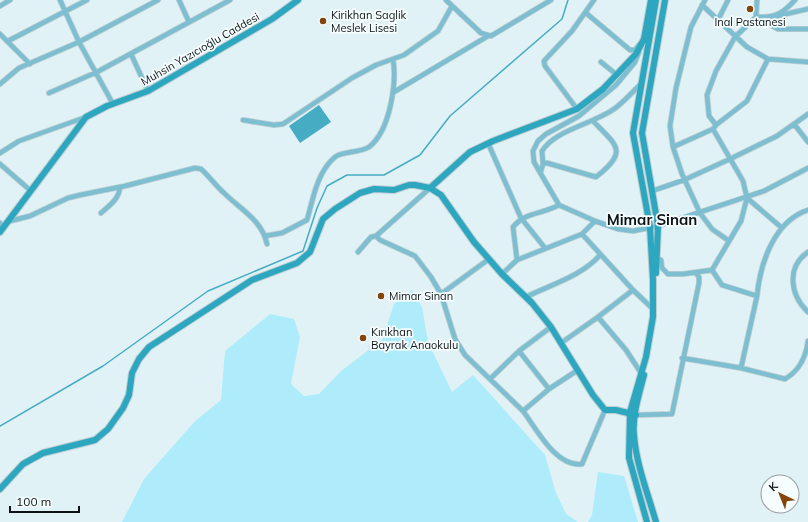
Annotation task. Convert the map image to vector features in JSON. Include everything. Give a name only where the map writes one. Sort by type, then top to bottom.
[{"type":"street","points":[[0,6],[10,0]]},
{"type":"street","points":[[60,0],[79,42],[97,72],[113,104]]},
{"type":"street","points":[[8,41],[87,0]]},
{"type":"street","points":[[0,84],[19,68],[79,42],[158,0]]},
{"type":"street","points":[[179,0],[189,22]]},
{"type":"street","points":[[49,93],[97,72],[230,0]]},
{"type":"street","name":"Muhsin Yazıcıoğlu Caddesi","points":[[86,117],[113,104],[148,91],[272,19],[298,0]]},
{"type":"street","points":[[446,0],[481,33],[488,36]]},
{"type":"street","points":[[394,92],[551,0]]},
{"type":"street","points":[[577,108],[545,66],[544,61],[586,13],[594,0]]},
{"type":"street","points":[[651,0],[644,39],[635,62],[616,85],[579,116],[556,127],[538,141],[533,151],[534,162],[541,171],[548,188],[559,205],[595,221],[618,229],[633,231],[658,226],[746,198],[764,191],[808,169]]},
{"type":"street","points":[[647,522],[629,458],[633,413],[641,373],[646,357],[653,317],[653,280],[650,227],[633,133],[656,0]]},
{"type":"street","points":[[656,522],[638,456],[634,434],[633,413],[657,317],[658,226],[642,133],[665,0]]},
{"type":"street","points":[[718,20],[728,0]]},
{"type":"street","points":[[657,259],[662,260],[662,268],[668,274],[696,273],[712,270],[741,221],[746,198],[743,181],[730,159],[709,116],[707,95],[716,71],[735,37],[756,17],[757,0]]},
{"type":"street","points":[[787,8],[789,0]]},
{"type":"street","points":[[773,17],[787,8],[795,0]]},
{"type":"street","points":[[729,241],[712,229],[700,213],[684,180],[673,147],[670,126],[676,88],[691,27],[704,2],[718,20],[735,37],[747,47],[768,60],[808,62]]},
{"type":"street","points":[[243,120],[274,125],[283,124],[352,78],[404,55],[438,30],[452,6]]},
{"type":"street","points":[[756,17],[773,17],[808,9]]},
{"type":"street","points":[[586,13],[630,50],[635,50],[644,39]]},
{"type":"street","points":[[756,17],[778,29],[808,29]]},
{"type":"street","points":[[0,34],[30,64]]},
{"type":"street","points":[[358,252],[371,237],[376,236],[470,152],[488,143],[577,108],[603,89],[636,54],[644,39]]},
{"type":"street","points":[[132,54],[148,91]]},
{"type":"street","points":[[265,236],[282,232],[307,220],[315,190],[327,165],[336,155],[352,153],[369,147],[383,128],[394,92],[396,75],[393,59]]},
{"type":"street","points":[[673,147],[714,127],[747,101],[768,60]]},
{"type":"street","points":[[601,62],[617,75]]},
{"type":"street","points":[[541,171],[543,164],[542,151],[551,139],[593,121],[614,109],[641,84]]},
{"type":"street","points":[[652,191],[684,180],[778,136],[808,114]]},
{"type":"street","points":[[0,153],[19,141],[86,117]]},
{"type":"street","points":[[10,221],[31,190],[86,117]]},
{"type":"street","points":[[543,164],[547,163],[596,177],[607,168],[616,158],[617,153],[615,144],[593,121]]},
{"type":"street","points":[[794,124],[808,142]]},
{"type":"street","points":[[488,143],[521,218],[546,248]]},
{"type":"street","points":[[0,164],[31,190]]},
{"type":"street","points":[[1,227],[10,221],[30,216],[68,198],[120,187],[195,168],[201,169],[229,198],[249,215],[265,236],[267,244]]},
{"type":"street","points":[[0,489],[23,464],[44,453],[95,440],[108,429],[123,408],[129,395],[132,373],[139,359],[149,347],[252,280],[297,263],[310,252],[324,219],[335,209],[360,194],[374,189],[394,190],[409,185],[430,188],[441,195],[474,242],[502,274],[526,297],[551,327],[605,410],[633,413],[672,414],[682,358],[699,283],[699,277],[696,273]]},
{"type":"street","points":[[101,213],[120,194],[120,187]]},
{"type":"street","points":[[746,198],[782,228]]},
{"type":"street","points":[[517,260],[512,230],[521,218],[537,214],[559,205]]},
{"type":"street","points":[[741,368],[757,296],[761,270],[774,239],[782,228],[801,212],[808,210]]},
{"type":"street","points":[[502,274],[517,260],[582,234],[595,221]]},
{"type":"street","points":[[582,234],[633,290],[653,309]]},
{"type":"street","points":[[376,236],[380,240],[415,256],[431,277],[441,294],[455,339],[465,355],[523,411],[556,455],[567,462],[582,464],[605,410]]},
{"type":"street","points":[[808,252],[798,263],[793,288],[802,306],[808,312]]},
{"type":"street","points":[[526,297],[578,272],[593,263],[600,255]]},
{"type":"street","points":[[441,294],[489,259]]},
{"type":"street","points":[[712,270],[722,285],[757,296]]},
{"type":"street","points":[[561,343],[633,290]]},
{"type":"street","points":[[598,317],[626,350],[641,373]]},
{"type":"street","points":[[490,379],[519,351],[551,327]]},
{"type":"street","points":[[682,358],[741,368],[785,379],[795,374],[807,351],[808,341]]},
{"type":"street","points":[[519,351],[549,389]]},
{"type":"street","points":[[523,411],[549,389],[578,370]]},
{"type":"shaded area","points":[[319,105],[331,122],[300,143],[289,126]]},
{"type":"shaded area","points":[[412,290],[422,307],[428,342],[452,392],[473,375],[545,455],[556,493],[566,514],[578,522],[122,522],[144,479],[195,421],[221,400],[225,351],[270,314],[294,319],[300,337],[291,384],[304,396],[319,394],[341,371],[382,340],[394,304]]},
{"type":"shaded area","points":[[598,472],[624,476],[638,522],[588,522],[592,515]]},
{"type":"waterway","points":[[0,426],[103,366],[208,291],[303,251],[317,208],[327,186],[347,175],[384,175],[420,155],[450,116],[562,19],[568,0]]},
{"type":"place","name":"Inal Pastanesi","points":[[750,9]]},
{"type":"place","name":"Kirikhan Saglik Meslek Lisesi","points":[[323,21]]},
{"type":"place","name":"Mimar Sinan","points":[[381,296]]},
{"type":"place","name":"Kırıkhan Bayrak Anaokulu","points":[[363,338]]},
{"type":"district","name":"Mimar Sinan","points":[[652,219]]}]
